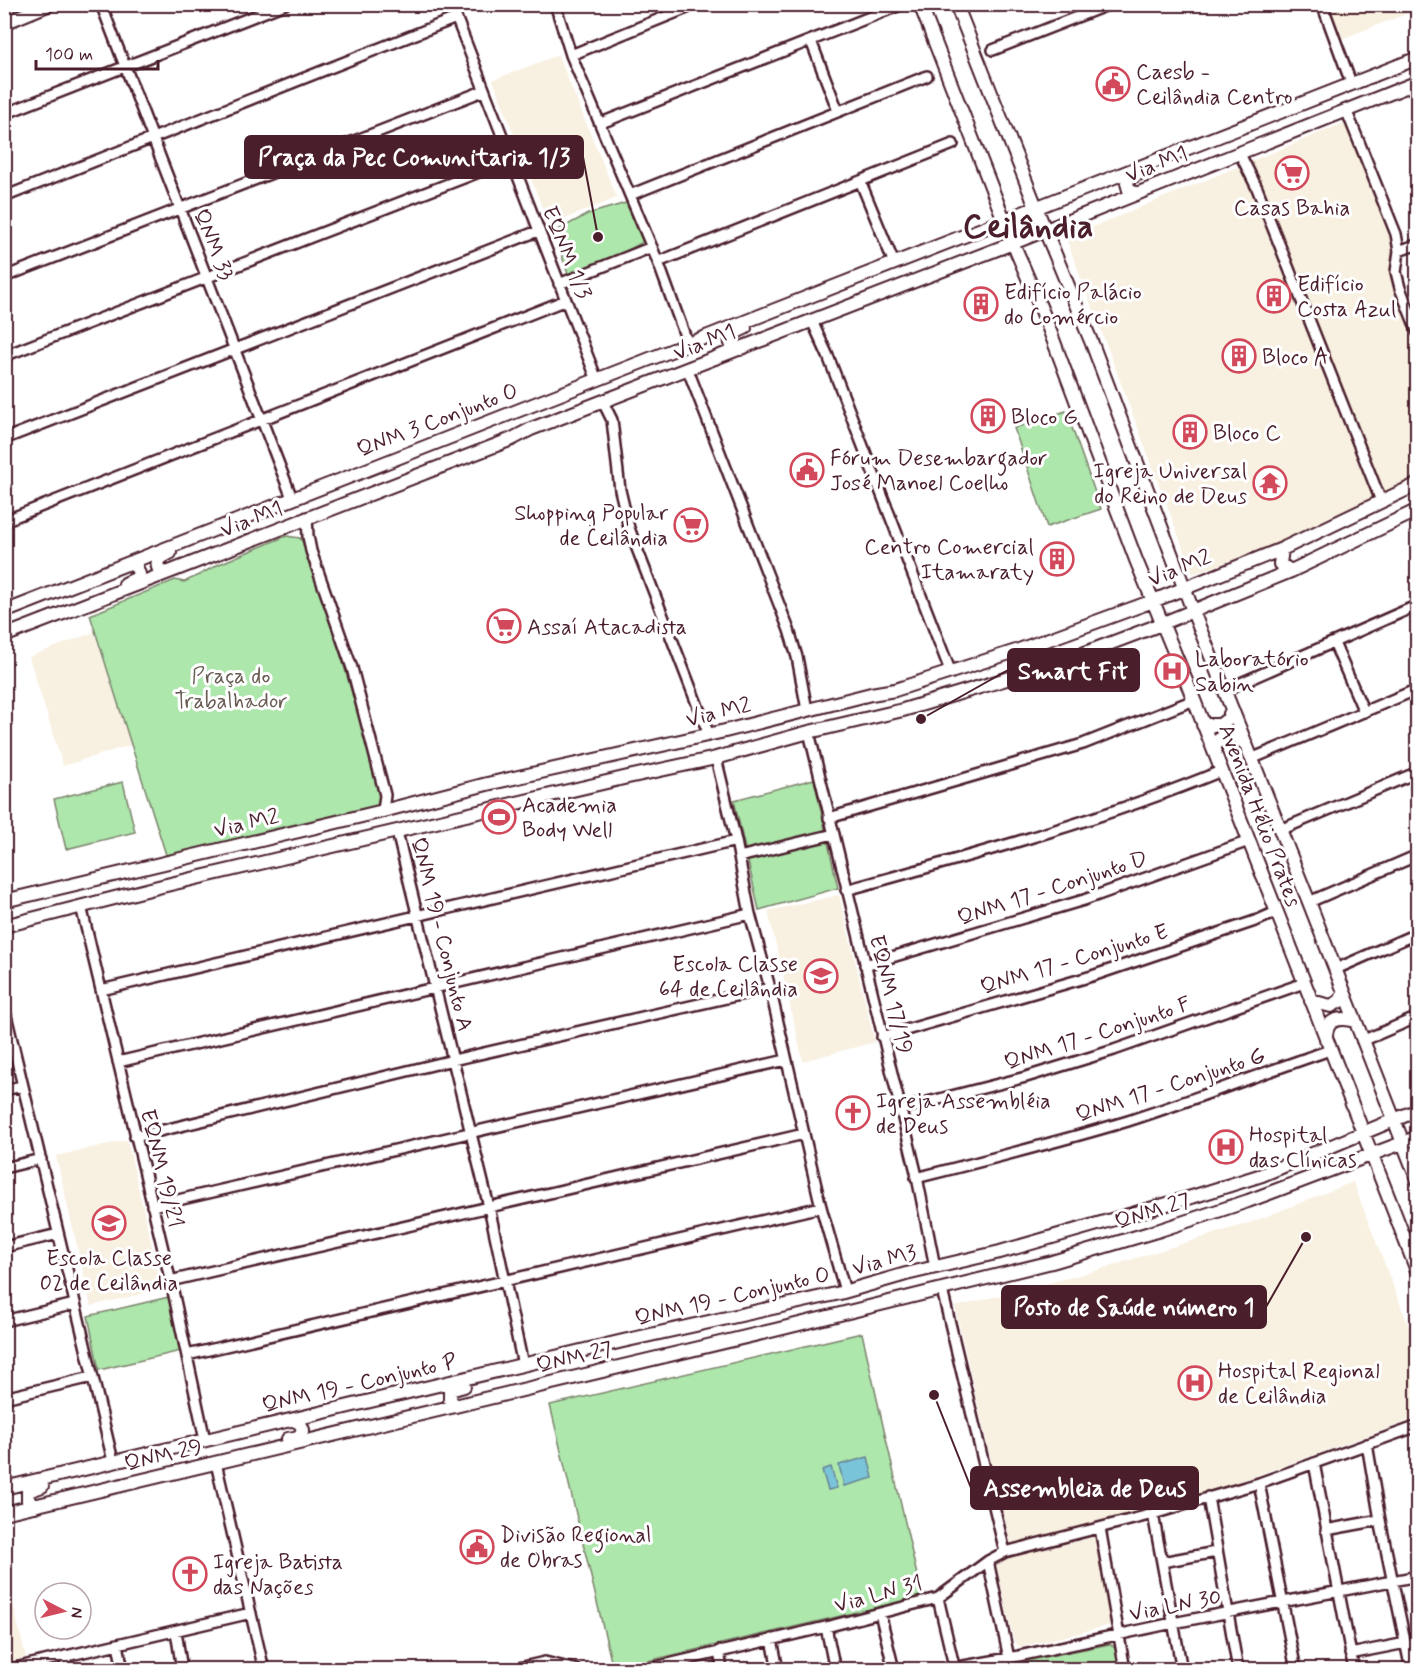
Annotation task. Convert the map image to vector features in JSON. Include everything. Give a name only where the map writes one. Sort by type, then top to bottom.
[{"type":"main road","points":[[4,23],[50,4]]},
{"type":"main road","name":"Avenida Hélio Prates","points":[[956,4],[1093,346],[1244,742],[1310,902],[1354,1021],[1418,1181]]},
{"type":"main road","name":"Avenida Hélio Prates","points":[[918,6],[1045,318],[1153,601],[1194,700],[1370,1156],[1418,1273]]},
{"type":"main road","name":"Via M1","points":[[597,380],[1418,58]]},
{"type":"main road","points":[[1296,130],[1288,123],[1291,115],[1360,87],[1385,71]]},
{"type":"main road","name":"Via M1","points":[[4,636],[1013,243],[1239,152],[1347,112],[1414,83]]},
{"type":"main road","points":[[1191,171],[1213,156],[1272,133],[1276,127],[1275,122],[1271,118],[1265,118]]},
{"type":"main road","points":[[1136,194],[1127,188],[1130,178],[1157,166],[1175,153]]},
{"type":"main road","points":[[843,308],[863,294],[897,280],[899,275],[897,269],[891,264]]},
{"type":"main road","points":[[740,349],[732,346],[730,340],[732,334],[766,319],[782,307]]},
{"type":"main road","name":"QNM 3 Conjunto O","points":[[197,537],[505,414],[597,380]]},
{"type":"main road","points":[[524,408],[521,420],[531,429]]},
{"type":"main road","points":[[505,414],[511,421],[512,439]]},
{"type":"main road","name":"Via M2","points":[[4,901],[487,784],[709,735],[895,690],[1019,650],[1153,601],[1282,549],[1418,484]]},
{"type":"main road","name":"Via M2","points":[[716,758],[809,732],[903,710],[1027,673],[1162,623],[1291,571],[1418,510]]},
{"type":"main road","points":[[4,612],[197,537]]},
{"type":"main road","points":[[166,573],[159,570],[157,564],[159,558],[197,537]]},
{"type":"main road","points":[[1282,549],[1280,564],[1291,571]]},
{"type":"main road","points":[[115,593],[138,576],[139,571],[136,566],[128,564]]},
{"type":"main road","points":[[1019,650],[1028,657],[1027,673]]},
{"type":"main road","points":[[895,690],[893,696],[895,707],[903,710]]},
{"type":"main road","points":[[871,694],[876,696],[880,702],[880,712],[877,717]]},
{"type":"main road","points":[[1203,725],[1220,725],[1228,718],[1232,709]]},
{"type":"main road","points":[[1215,754],[1215,746],[1222,736],[1237,736],[1244,742]]},
{"type":"main road","points":[[648,749],[644,760],[646,768],[651,772]]},
{"type":"main road","points":[[624,754],[631,761],[633,769],[628,777]]},
{"type":"main road","name":"QNM 19 - Conjunto A","points":[[397,832],[716,758]]},
{"type":"main road","points":[[4,926],[162,886],[397,832]]},
{"type":"main road","points":[[155,865],[162,886]]},
{"type":"main road","points":[[142,868],[148,890]]},
{"type":"main road","points":[[1311,1001],[1331,1006],[1340,1001],[1344,993]]},
{"type":"main road","points":[[1328,1045],[1325,1030],[1329,1024],[1343,1018],[1354,1021]]},
{"type":"main road","points":[[1362,1134],[1418,1110]]},
{"type":"main road","name":"Via M3","points":[[842,1292],[1000,1252],[1195,1196],[1262,1174],[1362,1134]]},
{"type":"main road","points":[[1370,1156],[1418,1137]]},
{"type":"main road","points":[[1418,1137],[1413,1148],[1418,1158]]},
{"type":"main road","points":[[1257,1197],[1282,1181],[1318,1168],[1320,1160],[1313,1154]]},
{"type":"main road","name":"QNM 27","points":[[216,1463],[942,1290],[1063,1258],[1160,1230],[1370,1156]]},
{"type":"main road","points":[[775,1330],[765,1325],[765,1318],[770,1312],[807,1304],[842,1292]]},
{"type":"main road","name":"QNM 19 - Conjunto O","points":[[521,1366],[842,1292]]},
{"type":"main road","points":[[515,1391],[538,1380],[584,1369],[587,1362],[579,1352]]},
{"type":"main road","points":[[456,1406],[450,1400],[451,1389],[491,1379],[521,1366]]},
{"type":"main road","name":"QNM 19 - Conjunto P","points":[[205,1440],[521,1366]]},
{"type":"main road","points":[[239,1457],[260,1446],[299,1437],[303,1428],[300,1423],[293,1420]]},
{"type":"main road","points":[[4,1488],[205,1440]]},
{"type":"main road","name":"QNM 29","points":[[4,1513],[216,1463]]},
{"type":"main road","points":[[35,1506],[28,1501],[29,1489],[69,1479],[96,1466]]},
{"type":"street","name":"QNM 33","points":[[101,4],[292,498]]},
{"type":"street","points":[[4,114],[285,4]]},
{"type":"street","name":"EQNM 1/3","points":[[451,4],[597,380]]},
{"type":"street","points":[[555,4],[571,55],[652,247],[688,344]]},
{"type":"street","points":[[571,55],[697,4]]},
{"type":"street","points":[[993,50],[1110,4]]},
{"type":"street","points":[[1322,4],[1352,83]]},
{"type":"street","points":[[601,123],[898,6]]},
{"type":"street","points":[[4,197],[456,18]]},
{"type":"street","points":[[811,40],[838,111]]},
{"type":"street","points":[[630,195],[927,76]]},
{"type":"street","points":[[4,277],[483,91]]},
{"type":"street","points":[[1347,112],[1393,226],[1399,251],[1396,264],[1400,288],[1418,333]]},
{"type":"street","points":[[658,262],[861,183],[953,144]]},
{"type":"street","points":[[1239,152],[1257,188],[1381,501]]},
{"type":"street","points":[[4,356],[510,160]]},
{"type":"street","points":[[861,183],[891,264]]},
{"type":"street","points":[[4,439],[538,231]]},
{"type":"street","points":[[1399,251],[1418,244]]},
{"type":"street","points":[[559,284],[652,247]]},
{"type":"street","points":[[4,521],[566,300]]},
{"type":"street","points":[[812,321],[828,356],[951,673]]},
{"type":"street","points":[[688,370],[789,630],[807,710]]},
{"type":"street","points":[[603,402],[612,420],[620,490],[628,528],[709,735]]},
{"type":"street","points":[[308,517],[311,551],[352,668],[385,795],[383,811]]},
{"type":"street","points":[[292,524],[311,551]]},
{"type":"street","points":[[1225,690],[1418,605]]},
{"type":"street","points":[[1334,643],[1364,712]]},
{"type":"street","points":[[1251,759],[1418,689]]},
{"type":"street","points":[[828,818],[1083,744],[1194,700]]},
{"type":"street","name":"EQNM 17/19","points":[[809,732],[900,1109],[935,1267]]},
{"type":"street","points":[[716,758],[736,841],[750,914],[770,988],[842,1292]]},
{"type":"street","points":[[846,890],[1012,844],[1108,813],[1221,771]]},
{"type":"street","points":[[1280,830],[1418,772]]},
{"type":"street","points":[[385,795],[399,807]]},
{"type":"street","name":"QNM 19 - Conjunto A","points":[[397,832],[489,1207],[521,1366]]},
{"type":"street","points":[[739,857],[834,834]]},
{"type":"street","points":[[100,990],[736,841]]},
{"type":"street","name":"QNM 17 - Conjunto D","points":[[865,965],[1084,900],[1249,841]]},
{"type":"street","points":[[1310,902],[1418,855]]},
{"type":"street","name":"EQNM 19/21","points":[[81,906],[170,1281],[205,1440]]},
{"type":"street","name":"QNM 17 - Conjunto E","points":[[882,1037],[1092,976],[1276,912]]},
{"type":"street","points":[[118,1062],[750,914]]},
{"type":"street","points":[[1336,969],[1418,933]]},
{"type":"street","name":"QNM 17 - Conjunto F","points":[[900,1109],[1026,1077],[1114,1050],[1304,983]]},
{"type":"street","points":[[135,1137],[453,1060],[770,988]]},
{"type":"street","points":[[5,1011],[113,1461]]},
{"type":"street","points":[[1362,1041],[1418,1017]]},
{"type":"street","name":"QNM 17 - Conjunto G","points":[[916,1178],[1024,1151],[1127,1121],[1221,1090],[1328,1045]]},
{"type":"street","points":[[152,1206],[786,1060]]},
{"type":"street","points":[[4,1090],[22,1086]]},
{"type":"street","points":[[170,1281],[804,1134]]},
{"type":"street","points":[[4,1168],[41,1159]]},
{"type":"street","points":[[187,1355],[822,1207]]},
{"type":"street","points":[[4,1246],[58,1234]]},
{"type":"street","points":[[942,1290],[1005,1552]]},
{"type":"street","points":[[4,1321],[75,1304]]},
{"type":"street","points":[[4,1398],[92,1377]]},
{"type":"street","name":"Via LN 31","points":[[643,1670],[665,1667],[719,1651],[826,1627],[938,1598],[988,1561],[1005,1552],[1153,1514],[1259,1483],[1418,1426]]},
{"type":"street","points":[[1367,1444],[1411,1670]]},
{"type":"street","name":"QNM 29","points":[[216,1463],[251,1613]]},
{"type":"street","points":[[1314,1463],[1354,1670]]},
{"type":"street","points":[[1259,1483],[1296,1670]]},
{"type":"street","points":[[1208,1497],[1238,1670]]},
{"type":"street","points":[[1153,1514],[1182,1670]]},
{"type":"street","points":[[1326,1530],[1380,1520]]},
{"type":"street","points":[[1100,1528],[1125,1670]]},
{"type":"street","points":[[1162,1562],[1216,1552]]},
{"type":"street","points":[[988,1561],[1009,1658]]},
{"type":"street","name":"Via LN 30","points":[[941,1670],[1418,1576]]},
{"type":"street","points":[[938,1598],[955,1668]]},
{"type":"street","points":[[9,1669],[251,1613],[264,1670]]},
{"type":"street","points":[[880,1613],[894,1670]]},
{"type":"street","points":[[826,1627],[835,1670]]},
{"type":"street","points":[[176,1631],[182,1670]]},
{"type":"street","points":[[772,1639],[778,1670]]},
{"type":"street","points":[[1350,1654],[1406,1643]]},
{"type":"street","points":[[118,1644],[123,1670]]},
{"type":"street","points":[[719,1651],[722,1670]]},
{"type":"street","points":[[65,1656],[67,1670]]},
{"type":"street","points":[[510,1670],[550,1666],[577,1670]]},
{"type":"shaded area","points":[[1327,5],[1417,5],[1417,10],[1341,39]]},
{"type":"shaded area","points":[[558,55],[617,198],[549,225],[493,80]]},
{"type":"shaded area","points":[[1346,122],[1392,235],[1392,268],[1396,289],[1417,342],[1417,478],[1281,543],[1193,574],[1066,238]]},
{"type":"shaded area","points":[[94,632],[131,745],[63,766],[29,657]]},
{"type":"shaded area","name":"Escola Classe 64 de Ceilândia","points":[[839,895],[875,1042],[803,1061],[768,911]]},
{"type":"shaded area","name":"Escola Classe 02 de Ceilândia","points":[[127,1140],[162,1289],[91,1306],[56,1156]]},
{"type":"shaded area","name":"Hospital Regional de Ceilândia","points":[[1353,1182],[1417,1348],[1417,1418],[1229,1485],[1120,1517],[1011,1545],[955,1307],[1095,1271],[1252,1222]]},
{"type":"shaded area","points":[[1095,1537],[1111,1625],[1020,1647],[1014,1641],[995,1560]]},
{"type":"shaded area","points":[[4,1565],[26,1658],[5,1662],[4,1662]]},
{"type":"green space","points":[[626,203],[643,242],[608,261],[568,274],[554,232],[588,214]]},
{"type":"green space","points":[[1066,411],[1101,509],[1047,527],[1014,428]]},
{"type":"green space","name":"Praça do Trabalhador","points":[[286,536],[300,538],[302,541],[324,598],[384,802],[383,807],[168,861],[90,615],[175,580],[184,582],[217,565]]},
{"type":"green space","points":[[814,779],[838,888],[759,910],[734,800]]},
{"type":"green space","points":[[123,782],[135,832],[66,849],[54,799]]},
{"type":"green space","points":[[169,1297],[181,1351],[99,1370],[88,1316]]},
{"type":"green space","points":[[862,1333],[922,1597],[613,1669],[550,1405]]},
{"type":"green space","points":[[1110,1644],[1117,1649],[1122,1670],[978,1670]]},
{"type":"water","points":[[868,1457],[873,1478],[844,1486],[839,1465]]},
{"type":"water","points":[[831,1467],[837,1488],[828,1490],[822,1470]]},
{"type":"place","name":"Caesb - Ceilândia Centro","points":[[1113,84]]},
{"type":"place","name":"Casas Bahia","points":[[1292,173]]},
{"type":"place","name":"Praça da Pec Comunitaria 1/3","points":[[598,237]]},
{"type":"place","name":"Edifício Costa Azul","points":[[1274,296]]},
{"type":"place","name":"Edifício Palácio do Comércio","points":[[981,304]]},
{"type":"place","name":"Bloco A","points":[[1239,356]]},
{"type":"place","name":"Bloco G","points":[[988,416]]},
{"type":"place","name":"Bloco C","points":[[1190,432]]},
{"type":"place","name":"Fórum Desembargador José Manoel Coelho","points":[[807,470]]},
{"type":"place","name":"Igreja Universal do Reino de Deus","points":[[1270,483]]},
{"type":"place","name":"Shopping Popular de Ceilândia","points":[[691,525]]},
{"type":"place","name":"Centro Comercial Itamaraty","points":[[1057,559]]},
{"type":"place","name":"Assaí Atacadista","points":[[504,626]]},
{"type":"place","name":"Laboratório Sabin","points":[[1172,671]]},
{"type":"place","name":"Smart Fit","points":[[921,719]]},
{"type":"place","name":"Academia Body Well","points":[[499,817]]},
{"type":"place","name":"Escola Classe 64 de Ceilândia","points":[[821,976]]},
{"type":"place","name":"Igreja Assembléia de Deus","points":[[853,1113]]},
{"type":"place","name":"Hospital das Clínicas","points":[[1226,1147]]},
{"type":"place","name":"Escola Classe 02 de Ceilândia","points":[[109,1223]]},
{"type":"place","name":"Posto de Saúde número 1","points":[[1306,1237]]},
{"type":"place","name":"Hospital Regional de Ceilândia","points":[[1195,1383]]},
{"type":"place","name":"Assembleia de Deus","points":[[934,1395]]},
{"type":"place","name":"Divisão Regional de Obras","points":[[477,1547]]},
{"type":"place","name":"Igreja Batista das Nações","points":[[190,1574]]},
{"type":"district","name":"Ceilândia","points":[[1028,225]]}]
